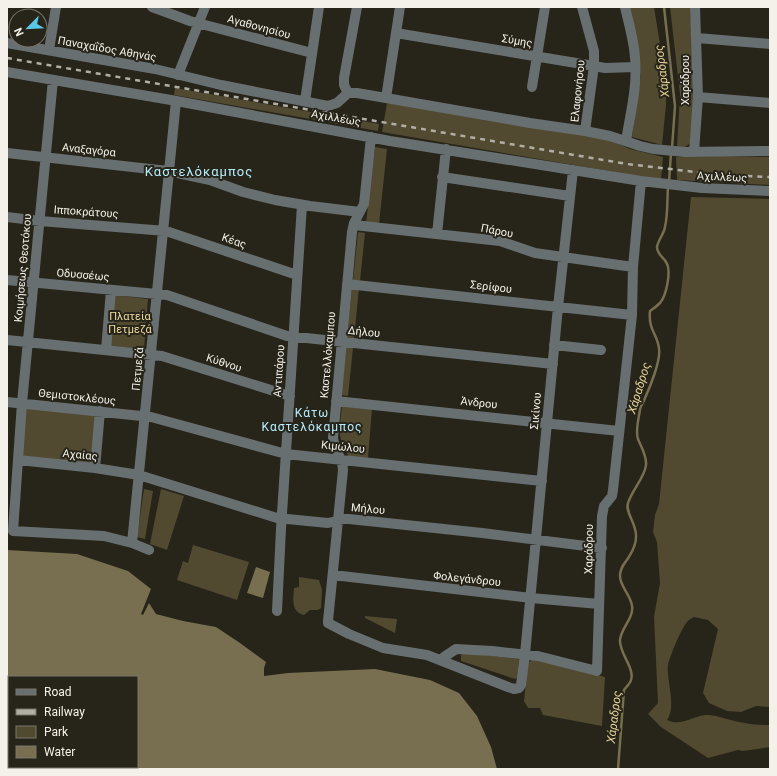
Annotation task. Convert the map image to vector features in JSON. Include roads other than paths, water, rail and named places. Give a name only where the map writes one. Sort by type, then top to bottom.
[{"type":"street","points":[[49,50],[56,7]]},
{"type":"street","name":"Αγαθονησίου","points":[[152,7],[199,23],[312,53]]},
{"type":"street","points":[[178,75],[205,7]]},
{"type":"street","points":[[305,101],[319,7]]},
{"type":"street","points":[[357,7],[344,78],[344,86],[348,93],[585,131],[610,136],[646,148],[665,151],[770,151]]},
{"type":"street","points":[[386,98],[400,7]]},
{"type":"street","points":[[532,87],[545,7]]},
{"type":"street","name":"Ελαφονήσου","points":[[582,7],[594,51],[594,66],[585,131]]},
{"type":"street","points":[[625,7],[632,40],[635,67],[626,141]]},
{"type":"street","name":"Χαράδρου","points":[[694,152],[698,97],[695,7]]},
{"type":"street","name":"Σύμης","points":[[396,33],[605,68],[635,67]]},
{"type":"street","points":[[697,38],[770,44]]},
{"type":"street","name":"Παναχαΐδος Αθηνάς","points":[[7,43],[178,75],[328,106],[339,102],[348,93]]},
{"type":"street","name":"Αχιλλέως","points":[[7,72],[371,137],[641,181],[724,190],[770,191]]},
{"type":"street","name":"Κοιμήσεως Θεοτόκου","points":[[53,80],[22,404],[12,531],[104,536],[132,543]]},
{"type":"street","points":[[698,97],[770,103]]},
{"type":"street","name":"Πετμεζά","points":[[132,543],[176,101]]},
{"type":"street","name":"Καστελλόκαμπου","points":[[371,137],[364,204],[354,225],[341,342],[333,438],[343,470],[328,623],[349,634],[383,648],[427,655],[516,689]]},
{"type":"street","points":[[437,234],[446,149]]},
{"type":"street","name":"Αναξαγόρα","points":[[7,153],[168,171]]},
{"type":"street","name":"Σικίνου","points":[[516,689],[521,685],[525,654],[552,364],[573,170]]},
{"type":"street","points":[[168,171],[210,180],[269,199],[302,205],[360,212]]},
{"type":"street","points":[[442,177],[570,196]]},
{"type":"street","name":"Χαράδρου","points":[[525,654],[538,656],[597,672],[603,509],[612,494],[620,431],[632,315],[633,267],[641,181]]},
{"type":"street","name":"Αντιπάρου","points":[[277,611],[302,205]]},
{"type":"street","name":"Ιπποκράτους","points":[[7,217],[40,221],[162,230]]},
{"type":"street","name":"Πάρου","points":[[354,225],[500,241],[529,252],[633,267]]},
{"type":"street","name":"Κέας","points":[[162,230],[182,235],[297,275]]},
{"type":"street","name":"Οδυσσέως","points":[[7,280],[156,294]]},
{"type":"street","name":"Σερίφου","points":[[347,284],[632,315]]},
{"type":"street","points":[[106,350],[111,290]]},
{"type":"street","name":"Δήλου","points":[[156,294],[167,295],[280,335],[552,364]]},
{"type":"street","name":"Κύθνου","points":[[7,340],[151,354],[173,359],[290,396]]},
{"type":"street","points":[[554,344],[601,350]]},
{"type":"street","name":"Άνδρου","points":[[336,401],[620,431]]},
{"type":"street","name":"Θεμιστοκλέους","points":[[7,402],[145,416]]},
{"type":"street","points":[[95,468],[100,411]]},
{"type":"street","name":"Κιμώλου","points":[[145,416],[286,454],[323,458],[332,454],[542,481]]},
{"type":"street","name":"Αχαίας","points":[[18,460],[139,474]]},
{"type":"street","name":"Μήλου","points":[[139,474],[282,519],[328,523],[349,519],[602,548]]},
{"type":"street","points":[[132,543],[149,550]]},
{"type":"street","name":"Φολεγάνδρου","points":[[333,575],[530,598],[599,604]]},
{"type":"street","points":[[444,657],[453,650],[459,649],[525,654]]},
{"type":"water","points":[[7,550],[77,554],[128,571],[151,589],[141,614],[143,615],[149,603],[156,614],[216,627],[266,662],[264,676],[288,673],[375,669],[430,680],[459,693],[477,716],[491,747],[497,769],[7,769]]},
{"type":"water","points":[[256,567],[270,572],[263,598],[247,593]]},
{"type":"waterway","name":"Χάραδρος","points":[[664,7],[675,106],[672,148]]},
{"type":"waterway","name":"Χάραδρος","points":[[669,182],[671,153]]},
{"type":"waterway","name":"Χάραδρος","points":[[618,769],[624,690],[629,684],[632,675],[620,645],[621,636],[632,610],[630,598],[620,580],[620,573],[632,551],[636,539],[635,528],[628,511],[628,503],[645,470],[646,465],[645,455],[637,436],[637,428],[640,409],[655,374],[659,354],[657,340],[650,323],[650,311],[662,300],[668,283],[668,266],[657,249],[666,222],[668,187]]},
{"type":"railway","points":[[7,58],[627,164],[721,175],[770,177]]},
{"type":"district","name":"Καστελόκαμπος","points":[[199,171]]},
{"type":"district","name":"Κάτω Καστελόκαμπος","points":[[312,420]]},
{"type":"park label","name":"Πλατεία Πετμεζά","points":[[130,322]]}]
